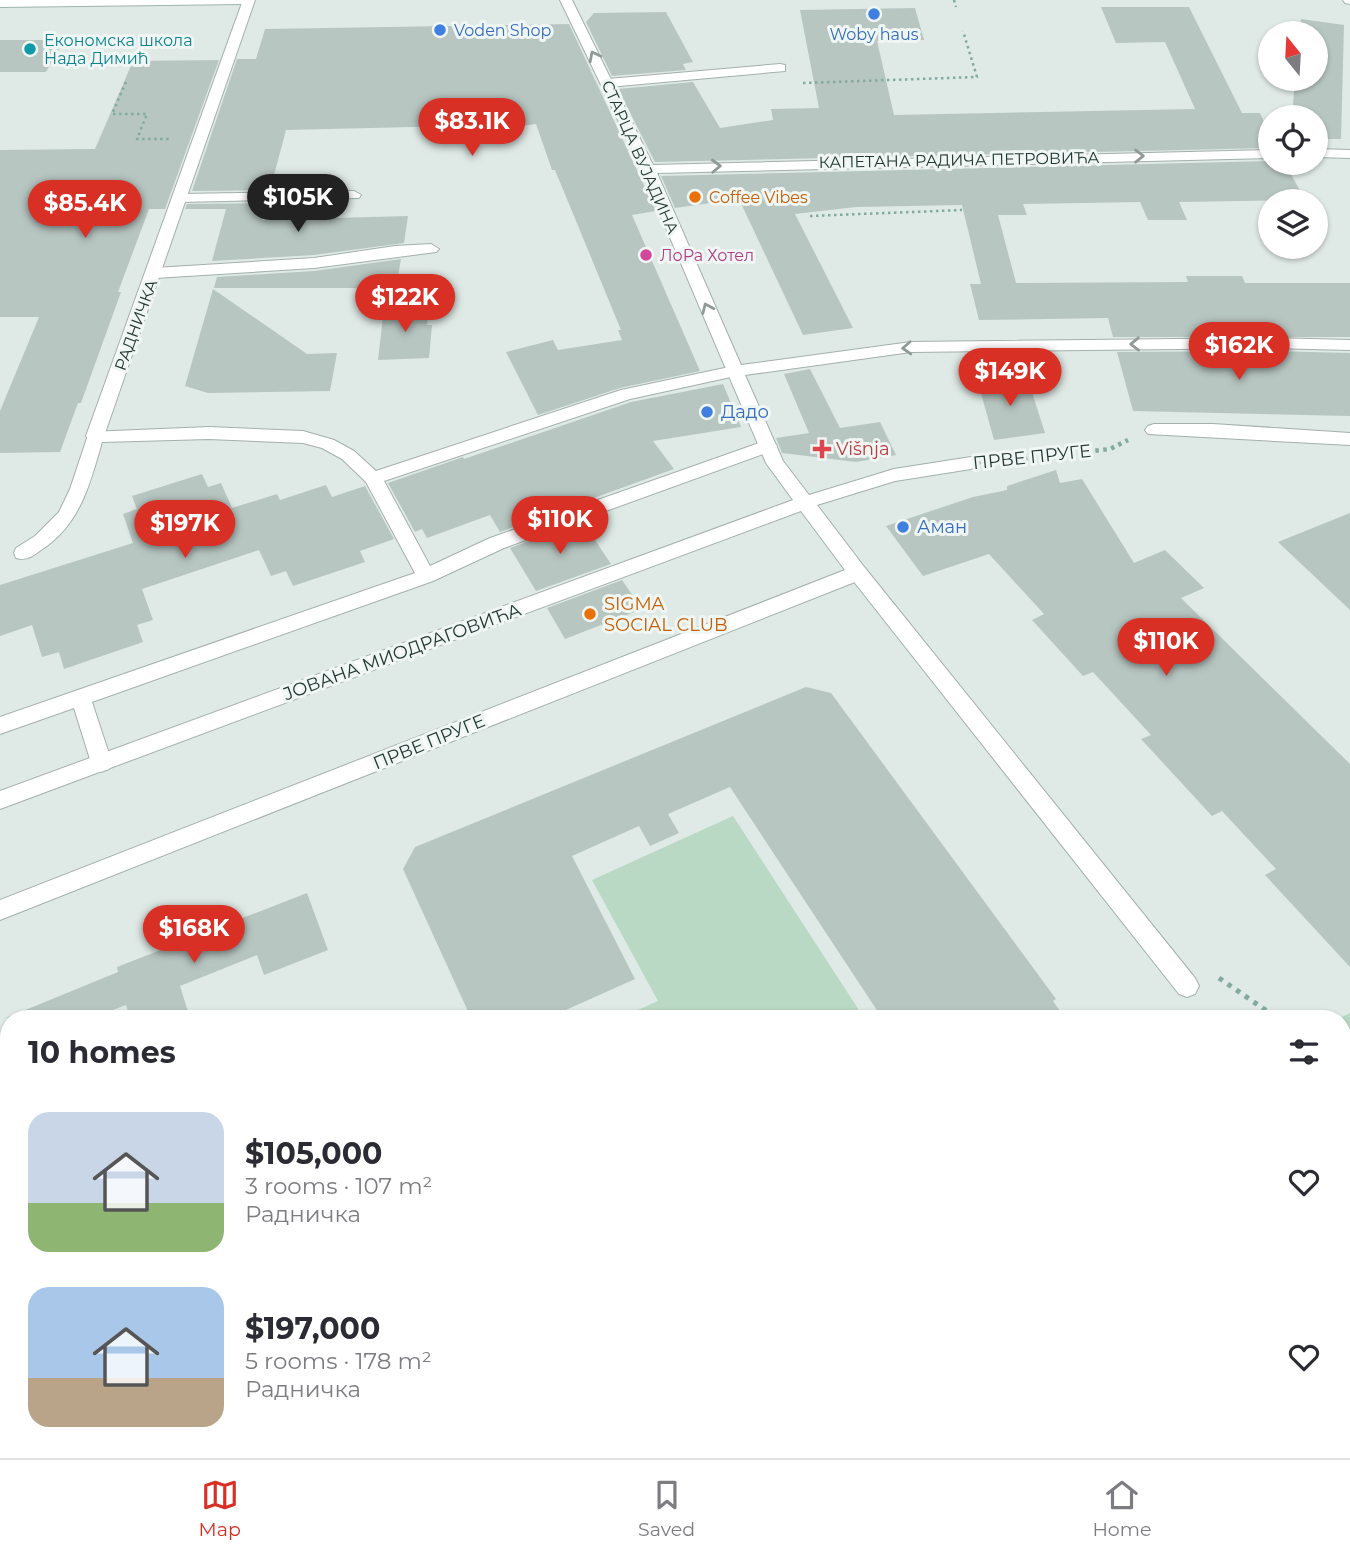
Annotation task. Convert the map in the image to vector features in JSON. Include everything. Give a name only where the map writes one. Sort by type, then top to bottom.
[{"type":"street","points":[[0,3],[247,0]]},
{"type":"street","name":"РАДНИЧКА","points":[[23,553],[40,543],[66,518],[155,273],[247,0]]},
{"type":"street","name":"СТАРЦА ВУЈАДИНА","points":[[566,0],[648,169],[781,474],[803,503]]},
{"type":"street","points":[[608,83],[780,68]]},
{"type":"street","points":[[1328,153],[1350,154]]},
{"type":"street","name":"КАПЕТАНА РАДИЧА ПЕТРОВИЋА","points":[[648,169],[1258,154]]},
{"type":"street","points":[[181,198],[354,195]]},
{"type":"street","points":[[155,273],[314,263],[395,251],[431,249]]},
{"type":"street","points":[[373,478],[627,394],[734,371],[844,354],[911,348],[1271,343],[1350,345]]},
{"type":"street","points":[[1154,430],[1247,432],[1350,439]]},
{"type":"street","points":[[95,436],[209,433],[303,437],[328,443],[348,454],[373,478],[426,576]]},
{"type":"street","points":[[0,726],[426,576],[497,543],[768,446]]},
{"type":"street","name":"ПРВЕ ПРУГЕ","points":[[803,503],[894,475],[971,463]]},
{"type":"street","points":[[803,503],[1187,986]]},
{"type":"street","name":"ЈОВАНА МИОДРАГОВИЋА","points":[[0,800],[803,503]]},
{"type":"street","name":"ПРВЕ ПРУГЕ","points":[[0,910],[858,573]]},
{"type":"street","points":[[81,698],[101,763]]},
{"type":"path","points":[[954,0],[956,8]]},
{"type":"path","points":[[797,83],[977,77],[963,31]]},
{"type":"path","points":[[126,82],[112,114],[146,114],[137,139],[200,138]]},
{"type":"path","points":[[810,216],[962,211]]},
{"type":"path","name":"ПРВЕ ПРУГЕ","points":[[971,463],[1110,449],[1137,433],[1154,430]]},
{"type":"path","points":[[1214,974],[1266,1010]]},
{"type":"green space","points":[[733,816],[859,1010],[638,1010],[658,1001],[592,880]]},
{"type":"building","points":[[1101,7],[1189,7],[1242,113],[1258,113],[1258,148],[655,162],[618,89],[693,82],[720,128],[773,120],[771,109],[819,108],[800,10],[915,8],[924,40],[877,41],[894,115],[1195,109],[1165,42],[1116,43]]},
{"type":"building","points":[[666,12],[693,62],[683,64],[686,70],[612,76],[586,22],[594,13]]},
{"type":"building","points":[[1328,23],[1344,25],[1341,139],[1328,139],[1328,105],[1293,105],[1294,91],[1328,91]]},
{"type":"building","points":[[569,24],[656,211],[632,215],[700,371],[620,388],[538,415],[506,352],[553,340],[558,350],[622,340],[618,330],[621,330],[555,170],[552,170],[536,124],[498,129],[497,125],[286,130],[270,190],[192,191],[237,59],[256,59],[265,29]]},
{"type":"building","name":"Економска школа Нада Димић","points":[[0,40],[64,40],[46,72],[0,72]]},
{"type":"building","points":[[219,60],[165,209],[149,209],[81,403],[78,403],[60,452],[0,453],[0,411],[39,317],[0,317],[0,150],[95,149],[133,61]]},
{"type":"building","points":[[1258,161],[1258,175],[1291,175],[1299,189],[1258,189],[1258,201],[1179,202],[1187,220],[1148,220],[1140,202],[1023,204],[1027,215],[998,215],[1016,283],[1188,282],[1186,276],[1242,276],[1245,283],[1350,283],[1350,337],[1113,337],[1108,318],[979,320],[970,284],[981,284],[962,205],[856,207],[795,214],[853,328],[803,335],[739,199],[675,208],[661,176]]},
{"type":"building","points":[[266,203],[262,220],[408,216],[404,243],[314,255],[212,261],[226,209],[185,209],[187,204]]},
{"type":"building","points":[[401,259],[396,288],[214,288],[217,277],[314,271]]},
{"type":"building","points":[[213,289],[307,354],[337,353],[330,391],[208,393],[185,386]]},
{"type":"building","points":[[429,306],[427,325],[432,325],[429,358],[378,360],[384,308]]},
{"type":"building","points":[[1117,352],[1350,353],[1350,416],[1133,411]]},
{"type":"building","points":[[810,369],[840,428],[880,422],[896,455],[856,462],[782,453],[776,438],[809,433],[784,374]]},
{"type":"building","points":[[977,379],[1028,380],[1045,433],[994,440]]},
{"type":"building","points":[[723,384],[741,427],[653,441],[674,469],[500,532],[490,515],[427,538],[422,529],[415,532],[388,483],[631,402]]},
{"type":"building","points":[[1056,470],[1060,483],[1082,479],[1134,563],[1165,550],[1204,588],[1181,598],[1350,764],[1350,967],[1265,875],[1276,869],[1222,811],[1212,816],[1141,739],[1151,735],[1093,672],[1083,676],[1032,620],[1044,614],[989,554],[923,576],[886,526],[973,497],[1007,490],[1007,486]]},
{"type":"building","points":[[202,474],[208,487],[221,483],[232,508],[277,494],[280,500],[326,485],[332,497],[365,486],[394,539],[360,551],[365,562],[293,586],[286,571],[271,576],[259,550],[142,589],[153,620],[137,625],[143,642],[64,669],[59,652],[42,657],[32,625],[0,636],[0,585],[133,543],[123,514],[137,509],[132,496]]},
{"type":"building","points":[[1350,513],[1350,610],[1278,542]]},
{"type":"building","points":[[583,522],[611,564],[536,591],[510,548]]},
{"type":"building","name":"SIGMA SOCIAL CLUB","points":[[622,580],[642,609],[565,639],[547,608]]},
{"type":"building","points":[[806,687],[831,693],[1056,999],[1053,1001],[1059,1010],[877,1010],[730,787],[668,814],[679,833],[650,846],[639,826],[572,856],[635,979],[566,1010],[467,1010],[403,869],[415,847]]},
{"type":"building","points":[[307,893],[328,950],[264,975],[257,955],[180,986],[188,1010],[128,1010],[126,1005],[113,1010],[25,1010],[118,972],[117,967]]},
{"type":"place","name":"Woby haus","points":[[874,14]]},
{"type":"place","name":"Voden Shop","points":[[440,30]]},
{"type":"place","name":"Економска школа Нада Димић","points":[[30,49]]},
{"type":"place","name":"Coffee Vibes","points":[[695,197]]},
{"type":"place","name":"ЛоРа Хотел","points":[[646,255]]},
{"type":"place","name":"Дадо","points":[[707,412]]},
{"type":"place","name":"Višnja","points":[[822,449]]},
{"type":"place","name":"Аман","points":[[903,527]]},
{"type":"place","name":"SIGMA SOCIAL CLUB","points":[[590,614]]}]
